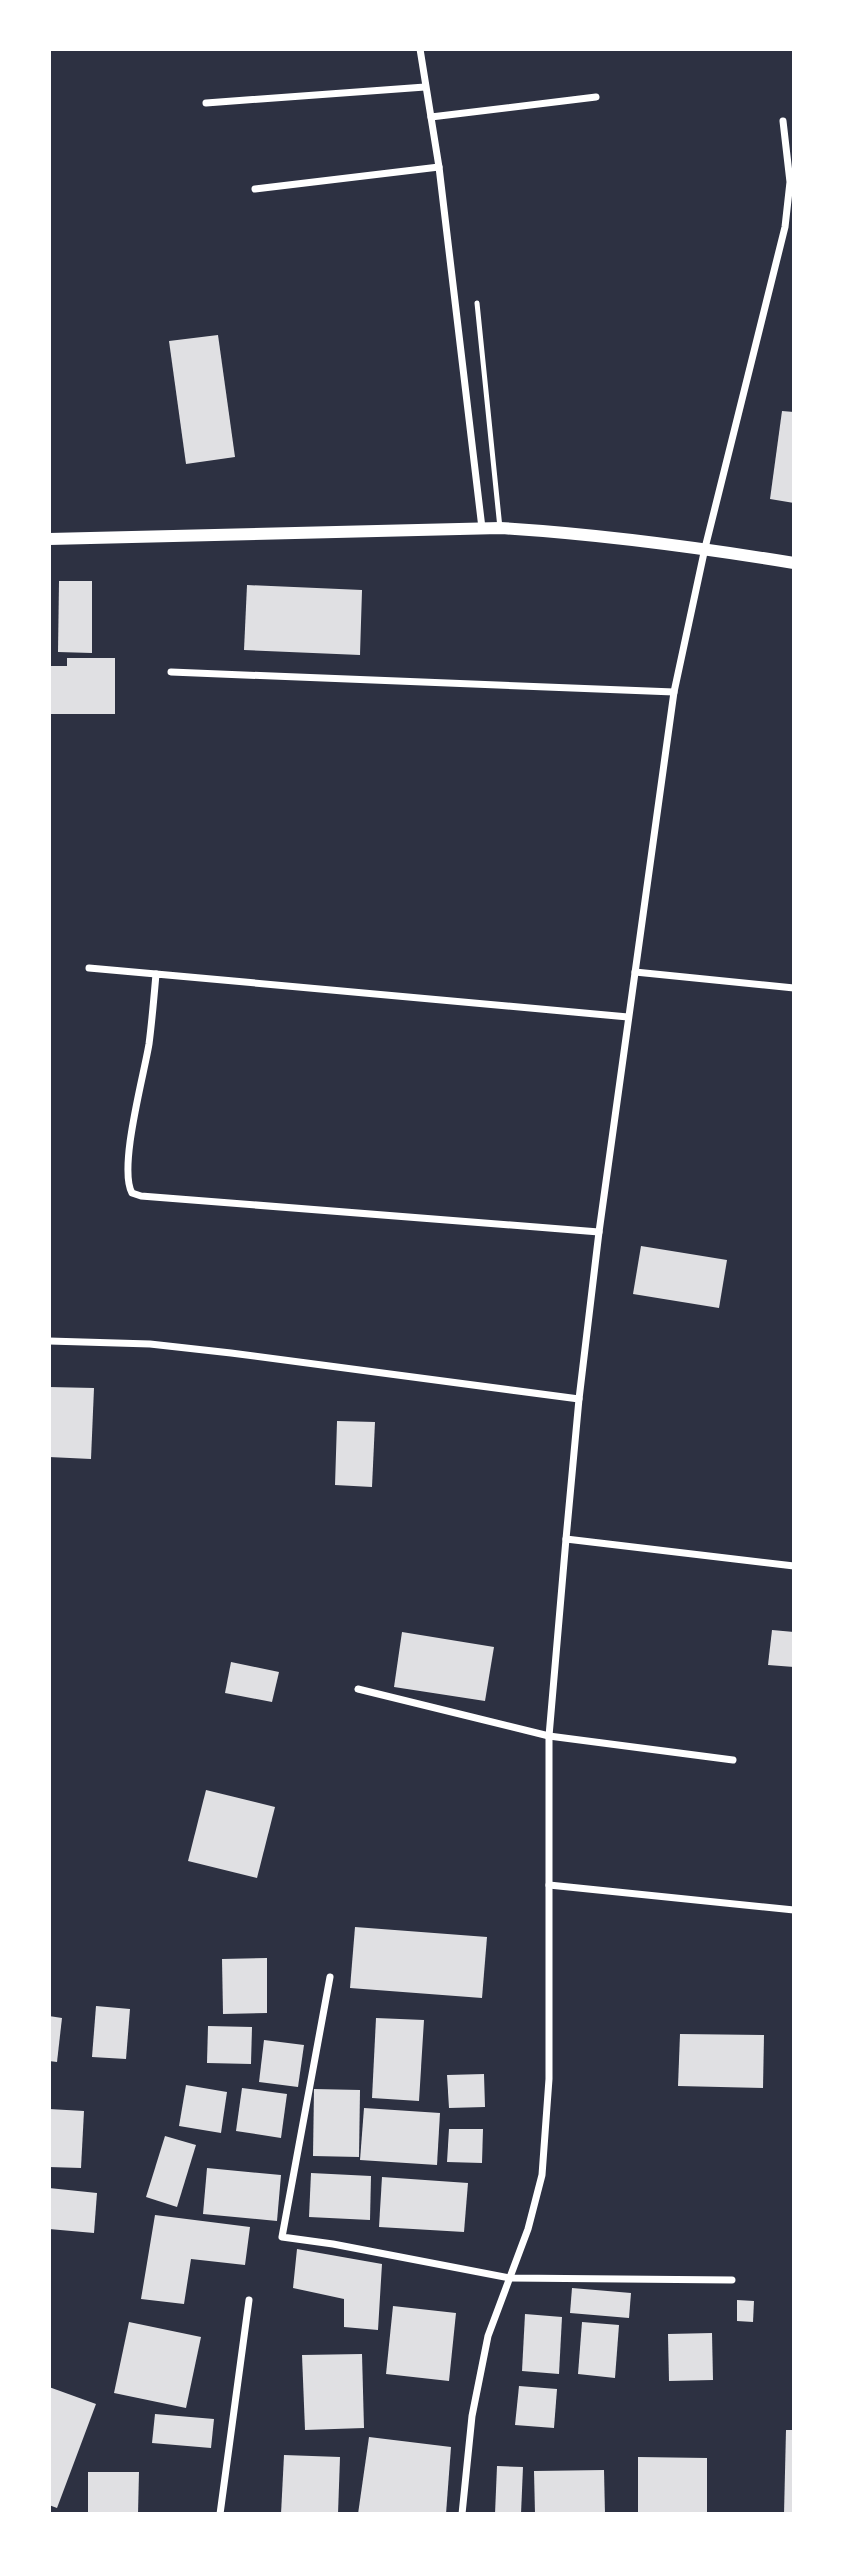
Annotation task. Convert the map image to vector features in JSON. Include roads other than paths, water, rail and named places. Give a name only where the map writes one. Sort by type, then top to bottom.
[{"type":"street","points":[[420,49],[439,167],[482,528]]},
{"type":"street","points":[[205,103],[425,87]]},
{"type":"street","points":[[431,117],[596,97]]},
{"type":"street","points":[[462,2514],[472,2416],[488,2336],[528,2229],[542,2175],[549,2079],[549,1736],[579,1399],[599,1231],[674,692],[705,548],[785,228],[790,182],[783,121]]},
{"type":"street","points":[[256,188],[439,167]]},
{"type":"street","points":[[49,539],[500,528],[573,533],[705,548],[794,563]]},
{"type":"street","points":[[170,672],[674,692]]},
{"type":"street","points":[[89,968],[628,1017]]},
{"type":"street","points":[[635,972],[794,988]]},
{"type":"street","points":[[156,974],[149,1044],[132,1132],[127,1179],[132,1193],[141,1196],[599,1231]]},
{"type":"street","points":[[49,1341],[150,1344],[579,1399]]},
{"type":"street","points":[[566,1539],[794,1566]]},
{"type":"street","points":[[358,1689],[549,1736],[733,1760]]},
{"type":"street","points":[[549,1885],[794,1910]]},
{"type":"street","points":[[330,1977],[282,2237],[333,2244],[510,2278],[732,2280]]},
{"type":"street","points":[[220,2514],[249,2300]]},
{"type":"lane","points":[[477,303],[500,528]]}]
